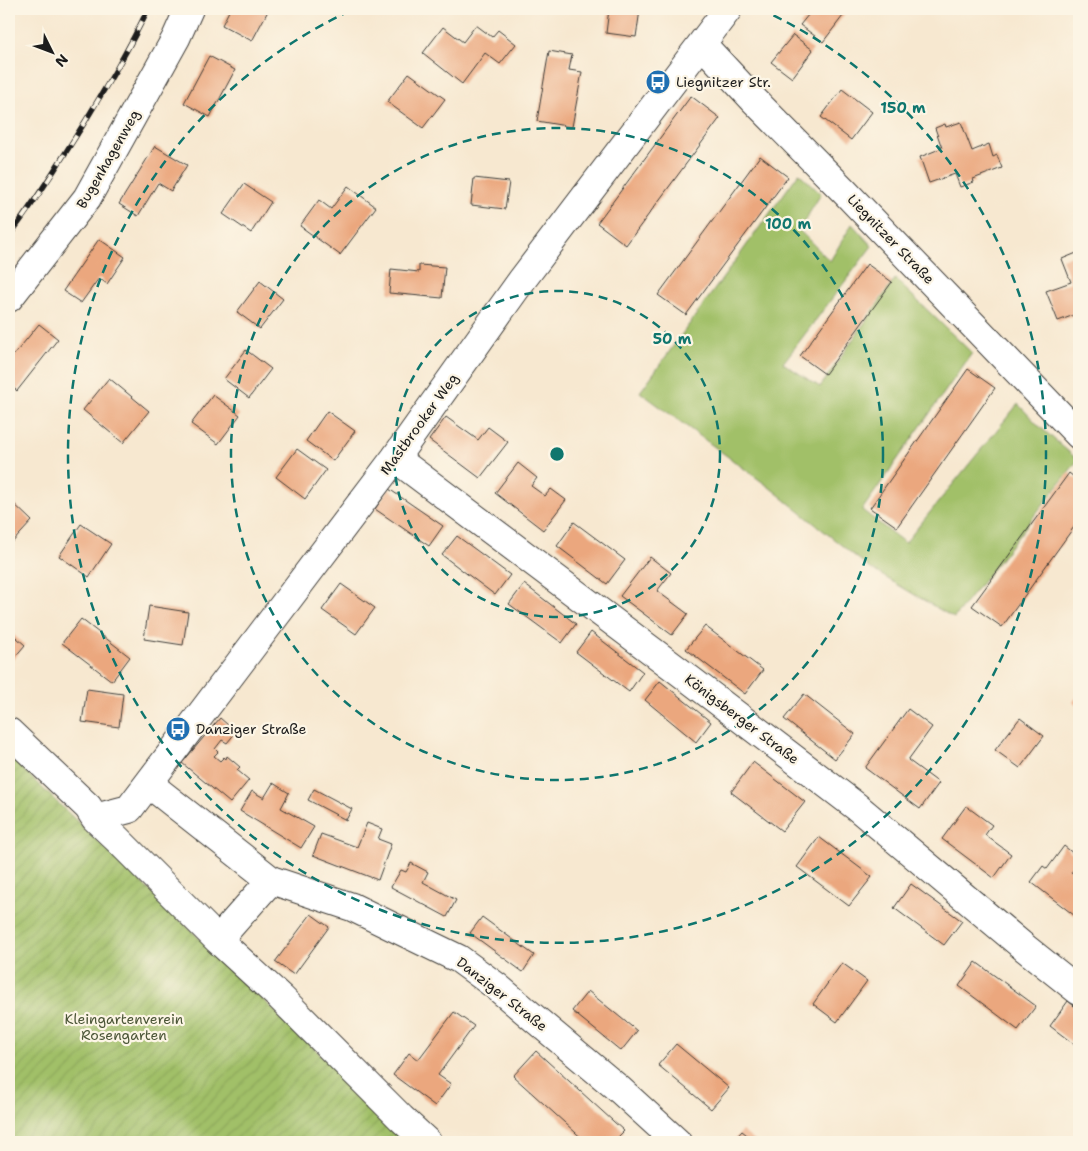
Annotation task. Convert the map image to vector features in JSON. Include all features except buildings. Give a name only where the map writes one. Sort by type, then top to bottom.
[{"type":"street","name":"Bugenhagenweg","points":[[9,298],[87,198],[176,38],[189,9]]},
{"type":"street","name":"Mastbrooker Weg","points":[[95,818],[129,809],[149,784],[395,458],[522,280],[728,9]]},
{"type":"street","name":"Liegnitzer Straße","points":[[702,44],[1079,435]]},
{"type":"street","name":"Königsberger Straße","points":[[395,458],[857,806],[1025,948],[1079,990]]},
{"type":"street","points":[[9,732],[88,807],[95,818],[218,940],[282,998],[400,1118],[427,1142]]},
{"type":"street","name":"Danziger Straße","points":[[149,784],[271,880],[352,907],[458,959],[496,986],[542,1024],[620,1090],[677,1142]]},
{"type":"street","points":[[218,940],[271,880]]},
{"type":"green space","points":[[799,173],[821,194],[799,230],[830,261],[852,224],[872,246],[783,363],[820,387],[895,279],[972,353],[862,510],[905,543],[1018,404],[1039,426],[1078,460],[954,618],[871,569],[769,487],[640,392]]},
{"type":"green space","name":"Kleingartenverein Rosengarten","points":[[9,756],[412,1142],[9,1142]]},
{"type":"railway","points":[[9,236],[38,196],[83,125],[109,82],[148,9]]},
{"type":"place","name":"Liegnitzer Str.","points":[[658,82]]},
{"type":"place","name":"Danziger Straße","points":[[178,729]]}]
